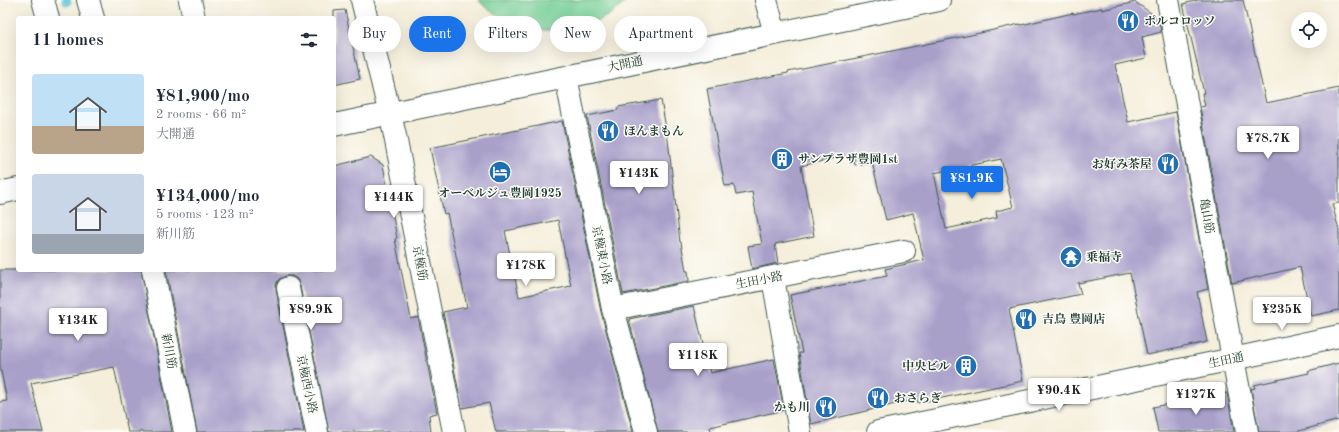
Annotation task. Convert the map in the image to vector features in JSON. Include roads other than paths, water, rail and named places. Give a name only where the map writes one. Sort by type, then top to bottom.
[{"type":"street","points":[[43,0],[47,16]]},
{"type":"street","points":[[88,0],[92,16]]},
{"type":"street","points":[[190,0],[194,16]]},
{"type":"street","name":"京極筋","points":[[362,0],[390,113],[454,432]]},
{"type":"street","points":[[766,0],[775,34]]},
{"type":"street","name":"大開通","points":[[336,124],[939,0]]},
{"type":"street","name":"亀山筋","points":[[1168,0],[1247,432]]},
{"type":"street","name":"京極東小路","points":[[566,77],[612,309],[646,432]]},
{"type":"street","points":[[0,193],[16,189]]},
{"type":"street","name":"生田小路","points":[[612,309],[904,251]]},
{"type":"street","name":"新川筋","points":[[153,272],[185,432]]},
{"type":"street","points":[[773,278],[800,432]]},
{"type":"street","name":"京極西小路","points":[[288,288],[317,432]]},
{"type":"street","name":"生田通","points":[[878,432],[1339,336]]},
{"type":"place","name":"ポルコロッソ","points":[[1128,21]]},
{"type":"place","name":"ほんまもん","points":[[608,131]]},
{"type":"place","name":"サンプラザ豊岡1st","points":[[782,159]]},
{"type":"place","name":"お好み茶屋","points":[[1168,164]]},
{"type":"place","name":"オーベルジュ豊岡1925","points":[[500,172]]},
{"type":"place","name":"乗福寺","points":[[1071,257]]},
{"type":"place","name":"吉鳥 豊岡店","points":[[1026,319]]},
{"type":"place","name":"中央ビル","points":[[966,366]]},
{"type":"place","name":"おさらぎ","points":[[878,398]]},
{"type":"place","name":"かも川","points":[[826,407]]}]
